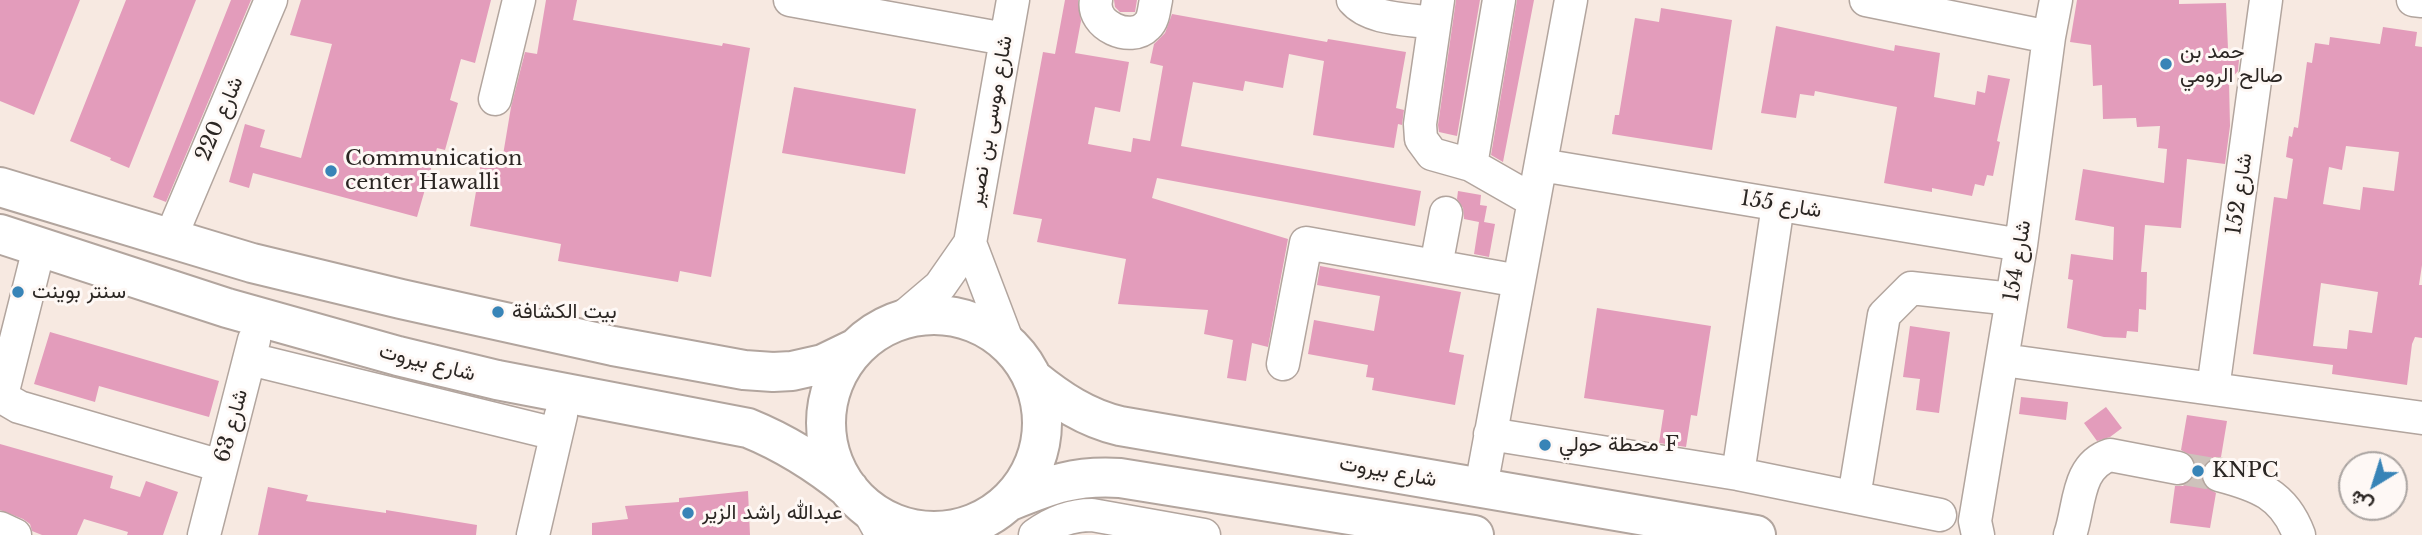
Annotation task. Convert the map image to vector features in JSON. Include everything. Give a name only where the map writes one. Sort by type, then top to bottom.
[{"type":"main road","points":[[0,187],[252,263],[401,299],[613,345],[757,371],[792,371],[823,364],[854,349],[883,327],[900,320],[938,314],[957,317],[992,331],[1008,343],[1022,359],[1032,378],[1042,414],[1039,452],[1032,470],[985,519]]},
{"type":"main road","name":"شارع بيروت","points":[[0,234],[260,317],[398,356],[566,394],[748,428],[785,444],[824,469],[865,510]]},
{"type":"main road","points":[[398,356],[415,347],[422,330],[417,311],[401,299]]},
{"type":"main road","points":[[475,374],[465,366],[460,355],[459,342],[465,330],[475,321],[487,317]]},
{"type":"main road","points":[[854,349],[832,386],[827,407],[826,429],[830,450],[837,470],[865,510],[908,528],[932,531],[956,529],[985,519],[1059,482],[1087,476],[1120,478],[1474,535]]},
{"type":"main road","name":"شارع بيروت","points":[[1032,378],[1069,405],[1108,423],[1462,484],[1698,530],[1756,535]]},
{"type":"main road","points":[[1250,498],[1246,478],[1258,467],[1383,486],[1462,484]]},
{"type":"street","name":"شارع 220","points":[[170,239],[271,0]]},
{"type":"street","points":[[495,99],[519,0]]},
{"type":"street","name":"شارع موسى بن نصير","points":[[900,320],[940,286],[970,243],[1013,0]]},
{"type":"street","points":[[1096,0],[1099,19],[1108,27],[1136,32],[1146,28],[1152,19],[1156,0]]},
{"type":"street","points":[[1353,0],[1361,9],[1372,13],[1436,11],[1420,124],[1421,139],[1432,153],[1471,165],[1534,201]]},
{"type":"street","points":[[1471,165],[1499,0]]},
{"type":"street","points":[[1462,484],[1490,434],[1571,0]]},
{"type":"street","points":[[1866,0],[2049,37]]},
{"type":"street","name":"شارع 154","points":[[1972,530],[2003,360],[2056,0]]},
{"type":"street","name":"شارع 152","points":[[2213,388],[2266,0]]},
{"type":"street","points":[[2413,0],[2422,1]]},
{"type":"street","points":[[802,1],[1005,39]]},
{"type":"street","name":"شارع 155","points":[[1541,165],[2021,245]]},
{"type":"street","points":[[1738,474],[1778,205]]},
{"type":"street","points":[[1436,265],[1446,213]]},
{"type":"street","points":[[970,243],[1008,343]]},
{"type":"street","points":[[1283,364],[1306,243],[1519,282]]},
{"type":"street","points":[[39,248],[3,391],[5,399],[19,407],[221,466]]},
{"type":"street","points":[[1854,497],[1884,316],[1912,288],[2012,299]]},
{"type":"street","name":"شارع 63","points":[[204,535],[260,317]]},
{"type":"street","points":[[250,359],[556,435]]},
{"type":"street","points":[[2003,360],[2422,418]]},
{"type":"street","points":[[533,535],[566,394]]},
{"type":"street","points":[[1490,434],[1738,474],[1940,515]]},
{"type":"street","points":[[2070,535],[2083,482],[2102,457],[2110,455],[2178,468]]},
{"type":"street","points":[[2219,475],[2253,484],[2267,492],[2287,511],[2299,535]]},
{"type":"street","points":[[1035,535],[1060,519],[1078,515],[1092,515],[1204,535]]},
{"type":"street","points":[[0,528],[15,535]]},
{"type":"building","points":[[0,0],[80,0],[34,115],[0,101]]},
{"type":"building","points":[[126,0],[196,0],[129,168],[70,141]]},
{"type":"building","points":[[231,0],[251,0],[166,202],[153,197]]},
{"type":"building","points":[[301,0],[491,0],[475,63],[461,59],[450,100],[458,103],[445,150],[437,148],[417,217],[253,173],[249,188],[229,182],[245,124],[265,130],[260,147],[301,158],[332,44],[290,35]]},
{"type":"building","points":[[546,0],[577,0],[573,20],[722,46],[723,43],[750,48],[711,277],[680,271],[678,282],[558,261],[561,244],[470,226],[481,163],[491,165],[492,159],[502,161],[511,107],[525,52],[537,54]]},
{"type":"building","points":[[1065,0],[1078,0],[1081,21],[1075,53],[1129,62],[1120,112],[1095,107],[1088,144],[1131,152],[1133,138],[1150,141],[1163,66],[1150,63],[1154,44],[1165,33],[1172,14],[1327,42],[1328,39],[1406,52],[1396,108],[1404,110],[1402,125],[1398,124],[1394,148],[1313,135],[1324,61],[1289,54],[1283,88],[1245,81],[1243,91],[1193,82],[1181,146],[1421,191],[1415,226],[1157,178],[1152,198],[1288,239],[1268,347],[1252,343],[1246,381],[1227,378],[1233,340],[1204,334],[1208,310],[1118,304],[1126,259],[1037,242],[1042,219],[1013,214],[1043,52],[1055,54]]},
{"type":"building","points":[[1114,0],[1137,0],[1135,12],[1120,12],[1115,7]]},
{"type":"building","points":[[1456,0],[1480,0],[1457,136],[1439,132],[1438,125]]},
{"type":"building","points":[[1517,0],[1534,0],[1503,162],[1491,155]]},
{"type":"building","points":[[2077,0],[2226,3],[2228,49],[2239,60],[2238,71],[2229,81],[2230,126],[2225,164],[2187,159],[2181,228],[2145,225],[2141,272],[2147,272],[2146,310],[2139,309],[2138,332],[2127,331],[2126,338],[2104,337],[2067,328],[2073,280],[2068,279],[2071,254],[2113,260],[2114,227],[2075,220],[2083,169],[2164,183],[2167,149],[2158,148],[2160,126],[2137,127],[2136,118],[2103,119],[2102,85],[2093,86],[2091,45],[2070,42]]},
{"type":"building","points":[[1661,8],[1732,20],[1712,150],[1612,134],[1615,115],[1619,115],[1635,18],[1659,22]]},
{"type":"building","points":[[1776,26],[1894,51],[1895,45],[1940,53],[1934,97],[1975,105],[1977,91],[1985,93],[1988,75],[2010,79],[1997,141],[2000,142],[1993,176],[1987,175],[1984,186],[1975,184],[1972,196],[1884,183],[1897,107],[1815,91],[1814,96],[1800,94],[1796,118],[1761,113]]},
{"type":"building","points":[[2383,27],[2417,32],[2415,46],[2422,47],[2422,265],[2419,285],[2422,285],[2422,338],[2415,337],[2412,344],[2407,385],[2332,374],[2333,365],[2253,354],[2274,197],[2287,199],[2293,159],[2286,157],[2289,136],[2292,137],[2294,127],[2298,128],[2307,62],[2312,63],[2315,43],[2329,45],[2330,37],[2380,44]],"holes":[[[2346,146],[2399,152],[2394,191],[2363,187],[2360,210],[2323,204],[2329,167],[2342,170]],[[2321,283],[2378,292],[2372,333],[2349,330],[2347,349],[2313,346]]]},
{"type":"building","points":[[794,87],[916,109],[905,174],[782,153]]},
{"type":"building","points":[[1458,191],[1481,195],[1480,205],[1487,206],[1484,222],[1495,224],[1489,257],[1474,254],[1479,222],[1464,219],[1463,208],[1457,199]]},
{"type":"building","points":[[1320,266],[1461,292],[1449,352],[1464,355],[1455,405],[1372,390],[1374,378],[1366,377],[1368,365],[1308,354],[1314,320],[1374,331],[1380,296],[1317,285]]},
{"type":"building","points":[[1597,308],[1711,326],[1697,416],[1691,415],[1686,447],[1659,443],[1664,410],[1584,398]]},
{"type":"building","points":[[1910,326],[1950,332],[1939,413],[1916,410],[1920,379],[1903,377]]},
{"type":"building","points":[[50,332],[219,381],[209,417],[99,386],[95,402],[34,384]]},
{"type":"building","points":[[2021,397],[2068,402],[2066,420],[2019,414]]},
{"type":"building","points":[[2106,407],[2122,428],[2110,437],[2097,441],[2084,423]]},
{"type":"building","name":"KNPC","points":[[2187,415],[2227,421],[2221,457],[2214,457],[2201,471],[2201,479],[2206,487],[2216,493],[2210,528],[2170,523],[2175,486],[2183,486],[2191,480],[2196,471],[2190,455],[2181,450]]},
{"type":"building","points":[[0,444],[113,476],[110,488],[140,497],[146,481],[178,492],[163,535],[127,535],[128,532],[84,519],[77,535],[42,535],[32,531],[30,524],[23,519],[0,510]]},
{"type":"building","points":[[268,487],[308,495],[306,501],[386,513],[386,510],[477,525],[476,535],[258,535]]},
{"type":"building","name":"عبدالله راشد الزير","points":[[748,491],[750,535],[592,535],[592,523],[628,519],[625,506],[679,502],[679,498]]},
{"type":"tunnel","points":[[2178,468],[2219,475]]},
{"type":"place","name":"حمد بن صالح الرومي","points":[[2166,64]]},
{"type":"place","name":"Communication center Hawalli","points":[[331,171]]},
{"type":"place","name":"سنتر بوينت","points":[[18,292]]},
{"type":"place","name":"بيت الكشافة","points":[[498,312]]},
{"type":"place","name":"محطة حولي F","points":[[1545,445]]},
{"type":"place","name":"KNPC","points":[[2198,471]]},
{"type":"place","name":"عبدالله راشد الزير","points":[[688,513]]}]
